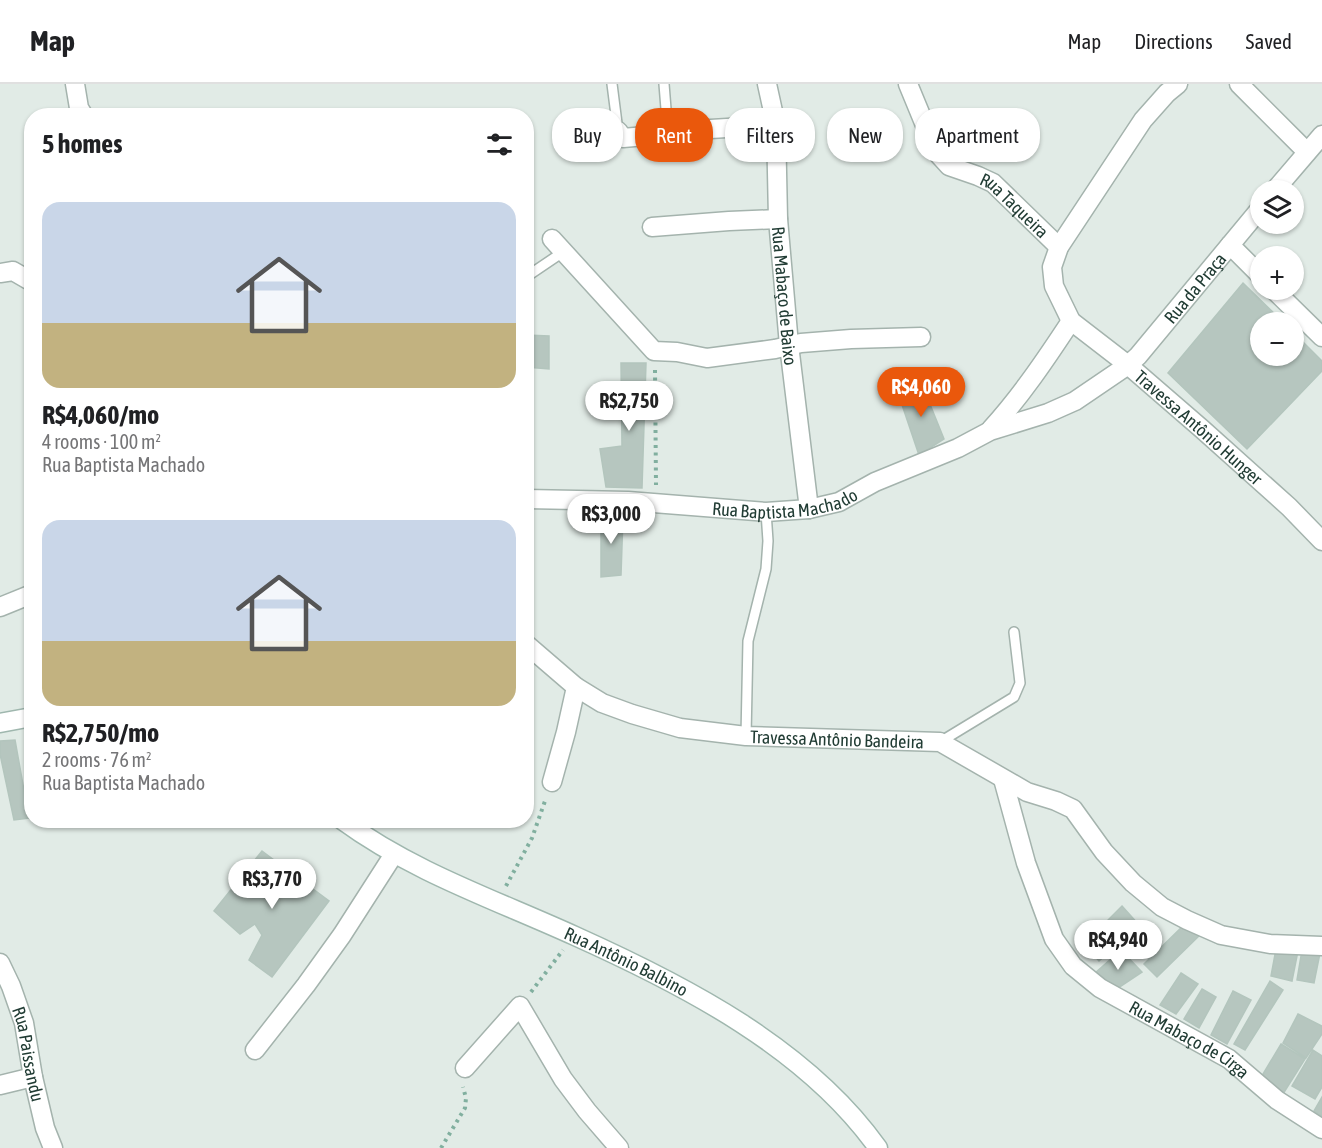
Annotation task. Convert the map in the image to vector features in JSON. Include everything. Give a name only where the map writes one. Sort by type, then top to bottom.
[{"type":"street","points":[[75,84],[79,108]]},
{"type":"street","name":"Rua Mabaço de Baixo","points":[[767,84],[772,108]]},
{"type":"street","name":"Rua Taqueira","points":[[908,84],[939,155],[949,166],[993,183],[1059,247]]},
{"type":"street","points":[[1071,321],[1054,286],[1052,267],[1059,247],[1143,120],[1167,93],[1179,84]]},
{"type":"street","points":[[1239,84],[1307,152]]},
{"type":"street","points":[[1283,180],[1322,135]]},
{"type":"street","name":"Rua Mabaço de Baixo","points":[[777,162],[778,219],[789,345],[809,508]]},
{"type":"street","points":[[652,227],[778,219]]},
{"type":"street","name":"Rua da Praça","points":[[1128,365],[1138,356],[1250,221]]},
{"type":"street","points":[[1230,245],[1250,265]]},
{"type":"street","points":[[558,246],[654,351],[677,352],[707,358],[789,345],[851,339],[921,337]]},
{"type":"street","points":[[0,273],[13,271],[24,277]]},
{"type":"street","points":[[1284,300],[1322,337]]},
{"type":"street","name":"Travessa Antônio Hunger","points":[[1071,321],[1128,365],[1211,436],[1289,507],[1322,541]]},
{"type":"street","name":"Rua Baptista Machado","points":[[990,431],[1041,367],[1071,321]]},
{"type":"street","name":"Rua Baptista Machado","points":[[534,499],[656,502],[766,512],[809,508],[839,502],[875,482],[957,448],[990,431],[1048,413],[1076,401],[1128,365]]},
{"type":"street","points":[[0,607],[24,597]]},
{"type":"street","name":"Travessa Antônio Bandeira","points":[[534,651],[576,687],[602,703],[680,728],[746,736],[940,742],[1028,792],[1073,809],[1104,852],[1133,884],[1162,907],[1221,935],[1270,944],[1322,946]]},
{"type":"street","points":[[552,782],[576,687]]},
{"type":"street","points":[[0,723],[24,718]]},
{"type":"street","name":"Rua Mabaço de Cirga","points":[[1003,779],[1026,863],[1054,939],[1073,966],[1100,988],[1229,1059],[1277,1100],[1322,1129]]},
{"type":"street","name":"Rua Antônio Balbino","points":[[353,828],[394,854],[497,903],[575,936],[706,1001],[764,1039],[812,1075],[868,1134],[878,1148]]},
{"type":"street","points":[[255,1050],[342,935],[394,854]]},
{"type":"street","name":"Rua Paissandu","points":[[0,963],[24,1023],[33,1077],[45,1128],[53,1148]]},
{"type":"street","points":[[465,1068],[520,1006],[563,1079],[586,1112],[619,1148]]},
{"type":"street","points":[[0,1085],[33,1077]]},
{"type":"lane","points":[[612,84],[615,108]]},
{"type":"lane","points":[[664,84],[666,108]]},
{"type":"lane","points":[[534,269],[558,246]]},
{"type":"lane","points":[[746,736],[748,641],[766,569],[768,548],[766,512]]},
{"type":"lane","points":[[940,742],[1014,697],[1020,682],[1014,632]]},
{"type":"path","points":[[654,351],[656,502]]},
{"type":"path","points":[[497,903],[532,838],[552,782]]},
{"type":"path","points":[[520,1006],[575,936]]},
{"type":"path","points":[[441,1148],[465,1107],[466,1098],[460,1076],[465,1068]]},
{"type":"building","points":[[1243,283],[1250,290],[1250,300],[1260,300],[1273,312],[1250,312],[1250,366],[1304,366],[1304,343],[1322,361],[1322,371],[1247,449],[1168,373]]},
{"type":"building","points":[[534,335],[549,336],[549,369],[534,368]]},
{"type":"building","points":[[621,363],[646,363],[642,488],[606,487],[600,449],[622,446]]},
{"type":"building","points":[[921,382],[944,439],[919,455],[898,393]]},
{"type":"building","points":[[601,515],[623,516],[621,575],[601,577]]},
{"type":"building","points":[[15,740],[24,790],[24,819],[14,820],[0,754],[0,741]]},
{"type":"building","points":[[262,851],[329,901],[272,977],[249,960],[262,935],[255,924],[240,934],[214,911]]},
{"type":"building","points":[[1122,906],[1139,925],[1099,961],[1084,944]]},
{"type":"building","points":[[1184,925],[1201,934],[1157,977],[1144,964]]},
{"type":"building","points":[[1276,949],[1298,951],[1292,981],[1271,976]]},
{"type":"building","points":[[1121,950],[1142,972],[1115,990],[1094,974]]},
{"type":"building","points":[[1302,950],[1320,953],[1314,983],[1297,980]]},
{"type":"building","points":[[1181,973],[1198,984],[1176,1014],[1160,1005]]},
{"type":"building","points":[[1270,981],[1283,990],[1245,1050],[1234,1044]]},
{"type":"building","points":[[1202,989],[1216,997],[1199,1028],[1184,1019]]},
{"type":"building","points":[[1233,991],[1251,1000],[1227,1044],[1211,1035]]},
{"type":"building","points":[[1298,1014],[1322,1026],[1322,1034],[1306,1058],[1283,1043]]},
{"type":"building","points":[[1281,1044],[1305,1059],[1283,1094],[1260,1079]]},
{"type":"building","points":[[1313,1050],[1322,1056],[1322,1087],[1315,1099],[1292,1086]]},
{"type":"building","points":[[1322,1097],[1322,1116],[1314,1111]]}]
